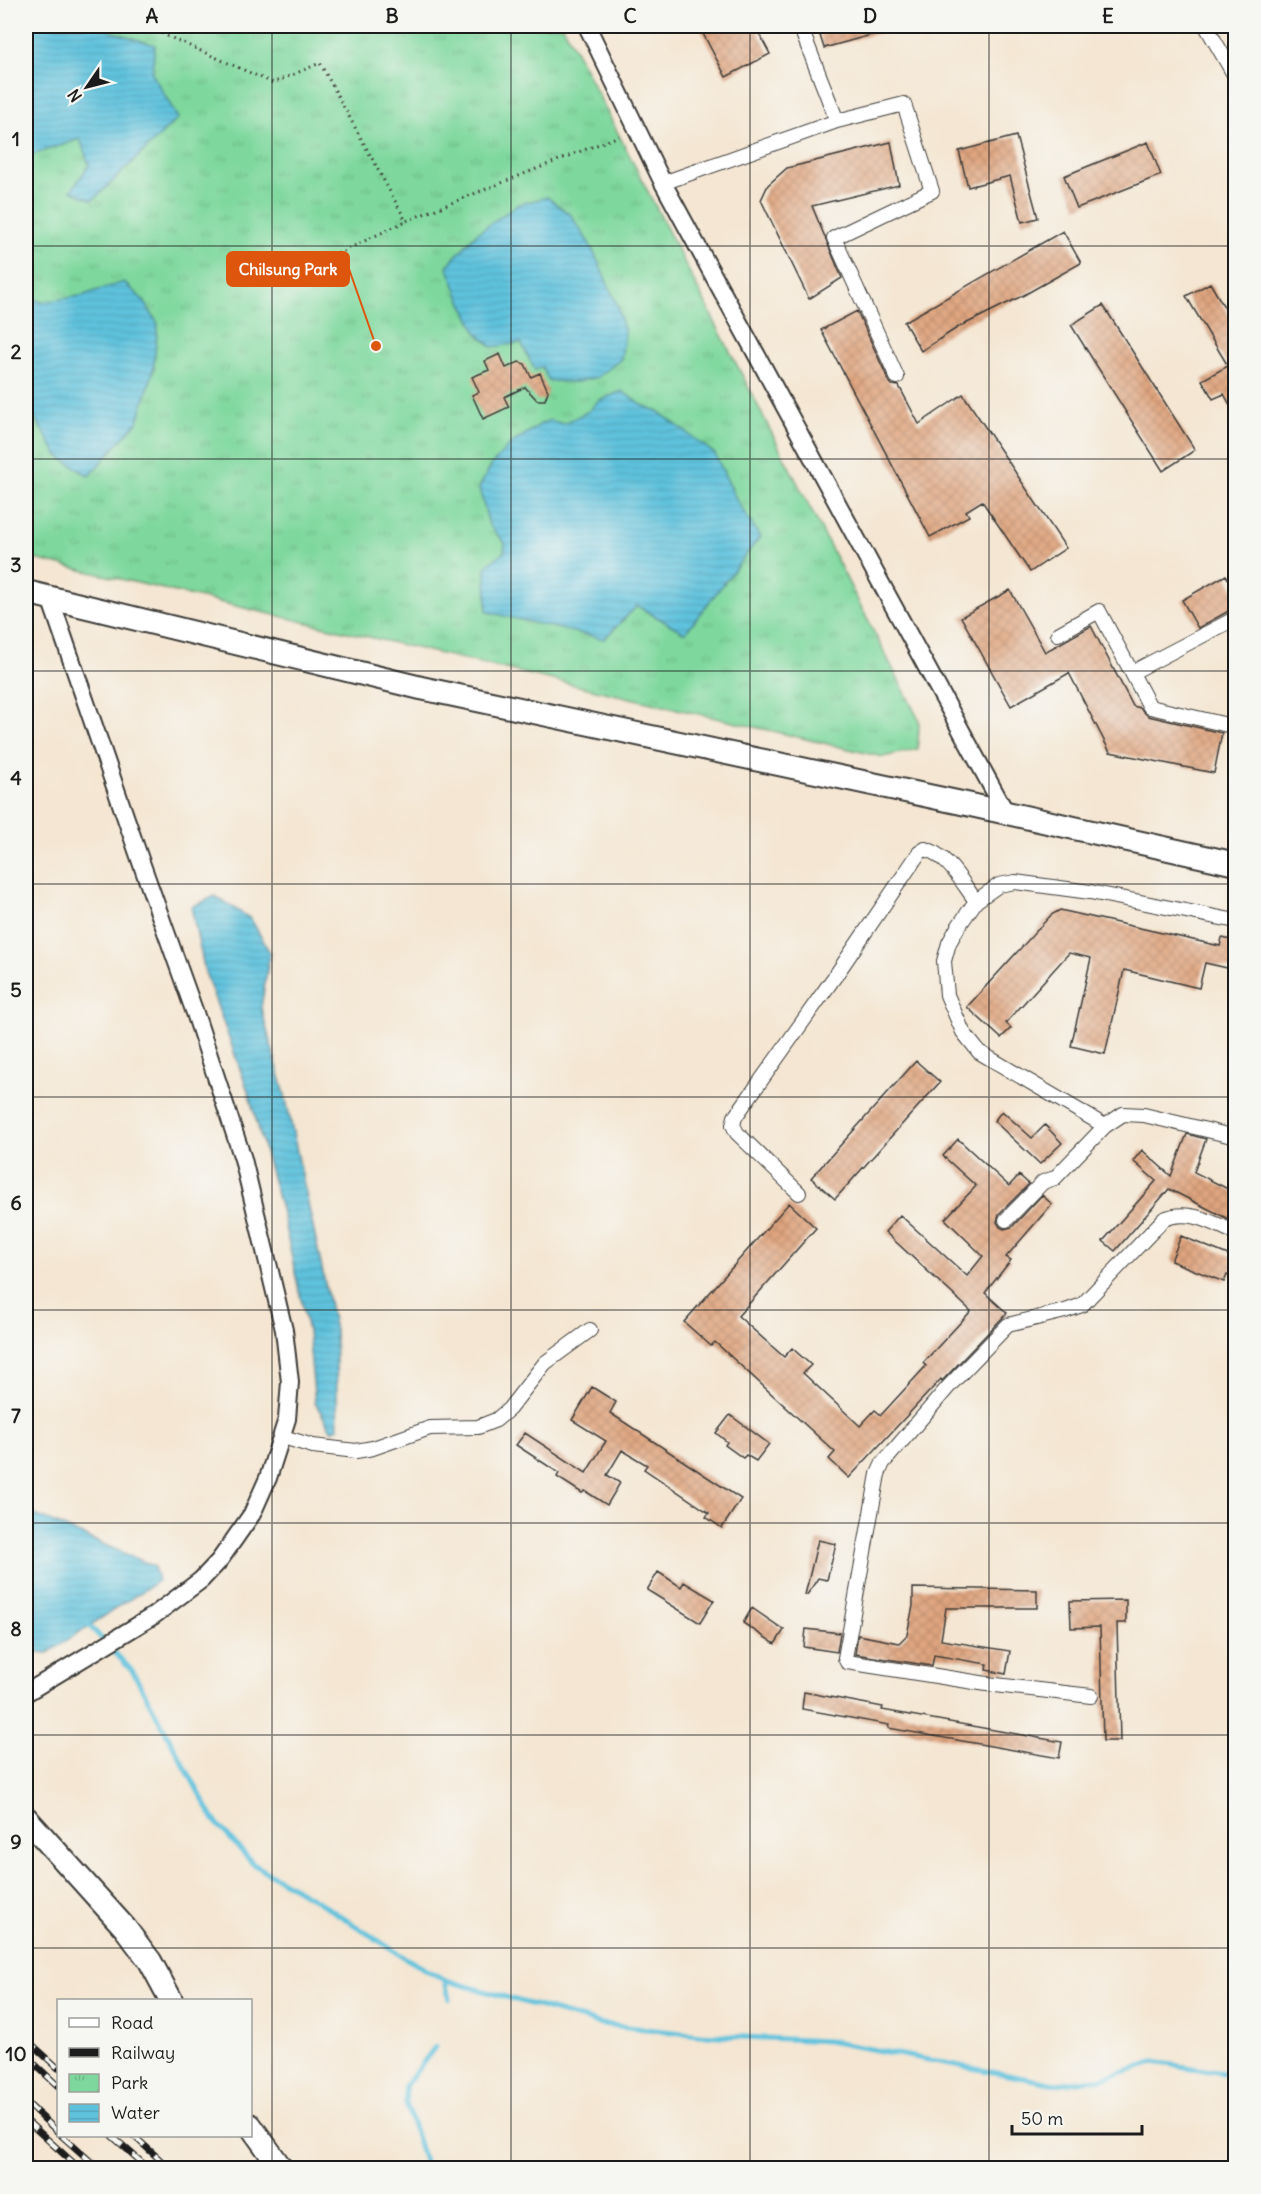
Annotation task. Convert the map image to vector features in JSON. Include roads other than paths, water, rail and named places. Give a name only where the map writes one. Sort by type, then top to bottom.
[{"type":"main road","points":[[26,592],[421,688],[1236,864]]},
{"type":"main road","points":[[26,1818],[125,1928],[150,1961],[170,1999]]},
{"type":"main road","points":[[252,2128],[281,2169]]},
{"type":"street","points":[[587,26],[663,183],[1006,813]]},
{"type":"street","points":[[800,26],[837,121]]},
{"type":"street","points":[[1206,26],[1236,78]]},
{"type":"street","points":[[663,183],[837,121],[904,104],[932,191],[834,238],[897,377]]},
{"type":"street","points":[[26,1693],[153,1616],[201,1580],[219,1561],[252,1514],[283,1437],[290,1382],[284,1330],[243,1160],[195,1013],[50,598]]},
{"type":"street","points":[[1058,634],[1099,611],[1150,707],[1236,727]]},
{"type":"street","points":[[1133,672],[1236,618]]},
{"type":"street","points":[[799,1193],[737,1133],[734,1125],[735,1117],[919,853],[925,849],[943,858],[976,901]]},
{"type":"street","points":[[1105,1126],[979,1052],[963,1032],[946,995],[944,961],[949,943],[976,901],[999,885],[1015,882],[1090,892],[1236,921]]},
{"type":"street","points":[[1006,1220],[1043,1182],[1055,1178],[1105,1126],[1123,1114],[1144,1115],[1236,1137]]},
{"type":"street","points":[[1091,1696],[987,1684],[847,1662],[879,1474],[883,1463],[949,1386],[1008,1325],[1082,1305],[1164,1219],[1176,1214],[1186,1214],[1210,1221],[1236,1233]]},
{"type":"street","points":[[283,1437],[313,1446],[356,1451],[373,1448],[430,1428],[478,1427],[496,1420],[509,1409],[544,1363],[590,1330]]},
{"type":"water","points":[[26,26],[95,26],[155,45],[152,73],[178,118],[93,200],[71,191],[89,165],[80,139],[26,157]]},
{"type":"water","points":[[547,197],[571,215],[592,248],[618,307],[625,333],[621,359],[598,377],[577,382],[549,381],[542,367],[535,370],[521,343],[492,347],[477,333],[447,266],[476,234],[517,205]]},
{"type":"water","points":[[124,282],[144,301],[158,324],[153,372],[138,421],[89,476],[58,456],[30,410],[26,391],[26,296],[42,302],[80,296]]},
{"type":"water","points":[[622,391],[642,405],[659,412],[715,454],[738,503],[760,537],[685,633],[637,606],[604,639],[487,612],[486,566],[504,552],[505,543],[489,525],[479,488],[492,464],[512,443],[541,424],[550,420],[563,424],[589,411],[598,401]]},
{"type":"water","points":[[215,896],[251,919],[270,953],[261,1008],[285,1095],[335,1330],[338,1428],[332,1431],[315,1403],[308,1331],[282,1213],[248,1091],[205,972],[191,907]]},
{"type":"water","points":[[26,1511],[154,1566],[158,1581],[48,1653],[33,1652],[26,1645]]},
{"type":"waterway","points":[[86,1622],[133,1672],[214,1820],[253,1864],[445,1980],[601,2024],[700,2035],[828,2041],[1056,2084],[1103,2078],[1154,2062],[1236,2075]]},
{"type":"waterway","points":[[445,1980],[449,1999]]},
{"type":"waterway","points":[[426,2168],[406,2103],[405,2086],[435,2047]]},
{"type":"railway","points":[[26,2039],[57,2067]]},
{"type":"railway","points":[[26,2056],[57,2085]]},
{"type":"railway","points":[[26,2102],[57,2131]]},
{"type":"railway","points":[[26,2120],[79,2168]]},
{"type":"railway","points":[[63,2137],[98,2168]]},
{"type":"railway","points":[[113,2137],[148,2168]]},
{"type":"railway","points":[[135,2137],[169,2168]]},
{"type":"place","name":"Chilsung Park","points":[[376,346]]}]
